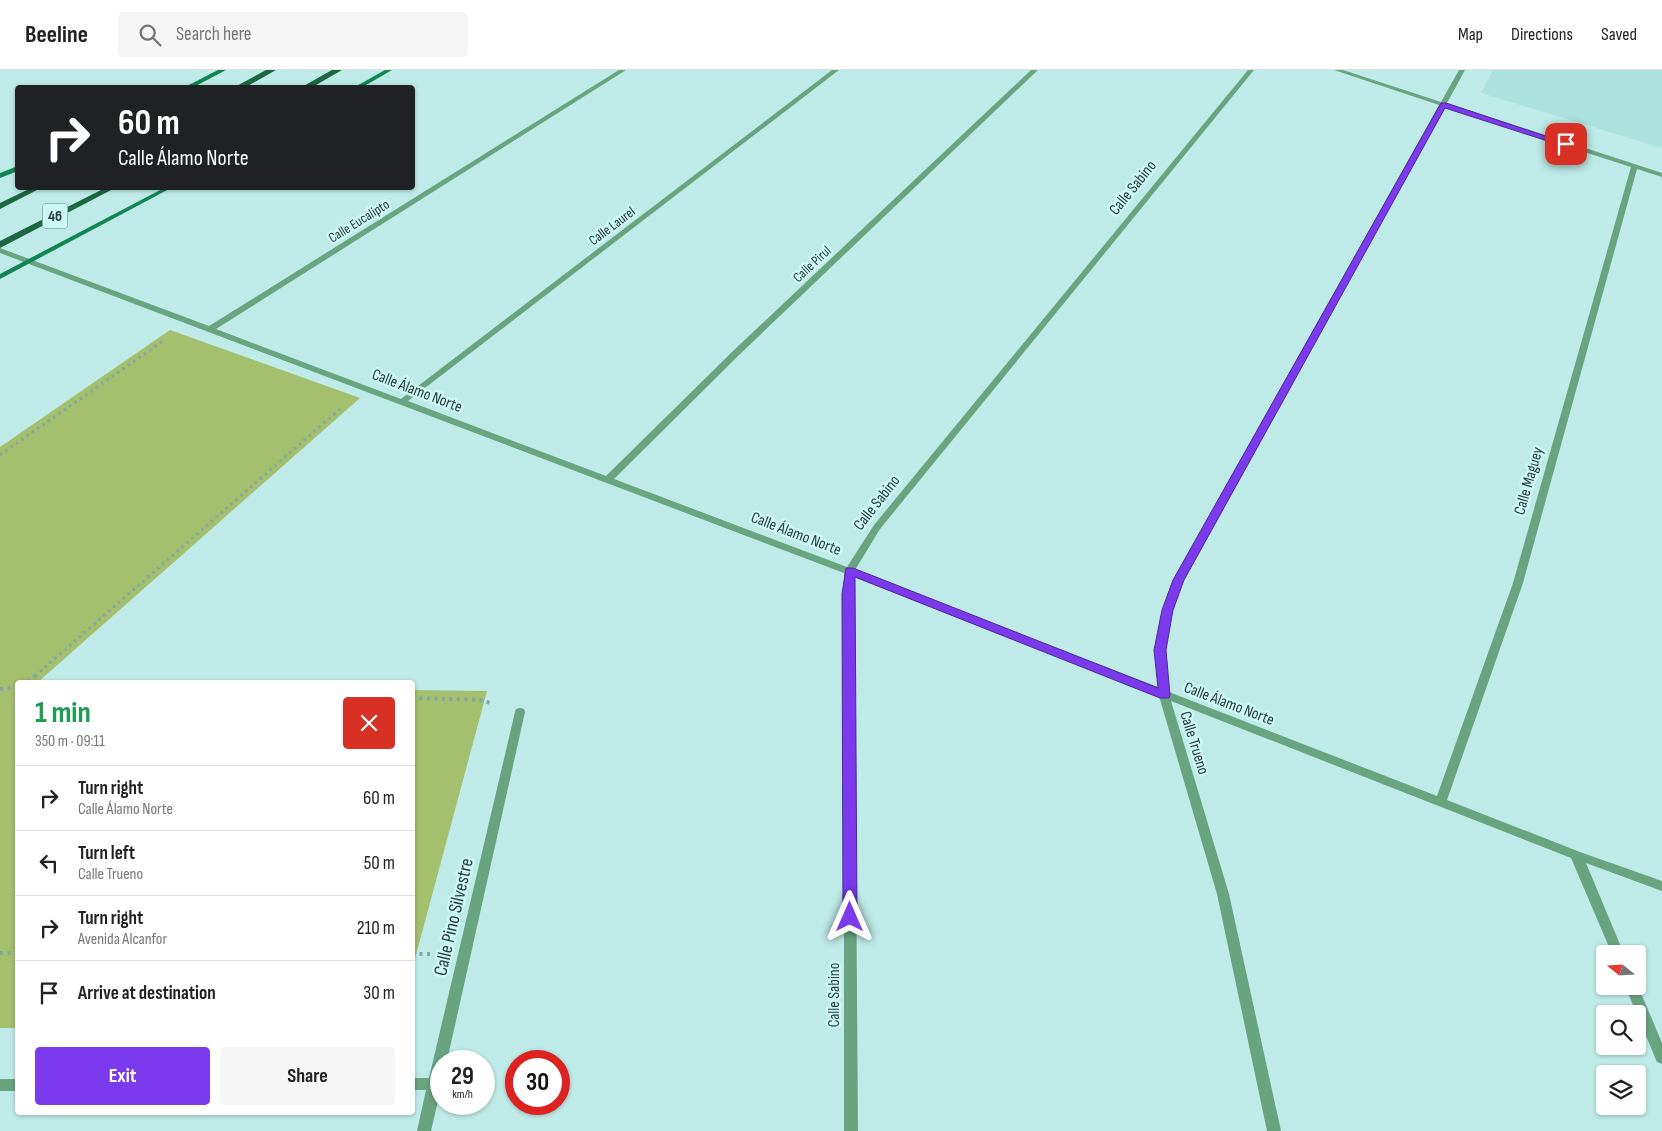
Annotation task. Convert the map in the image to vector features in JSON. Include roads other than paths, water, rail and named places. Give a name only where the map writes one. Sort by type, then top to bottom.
[{"type":"main road","points":[[243,85],[272,70]]},
{"type":"main road","points":[[310,85],[338,70]]},
{"type":"main road","name":"46","points":[[0,206],[33,190]]},
{"type":"main road","name":"46","points":[[0,245],[107,190]]},
{"type":"street","points":[[192,85],[223,70]]},
{"type":"street","points":[[361,85],[388,70]]},
{"type":"street","name":"Calle Eucalipto","points":[[210,329],[623,70]]},
{"type":"street","name":"Calle Laurel","points":[[402,402],[836,70]]},
{"type":"street","name":"Calle Pirul","points":[[607,480],[736,353],[1036,70]]},
{"type":"street","name":"Calle Sabino","points":[[851,1131],[848,594],[850,571],[877,527],[1251,70]]},
{"type":"street","points":[[1337,70],[1662,175]]},
{"type":"street","name":"Calle Trueno","points":[[1274,1131],[1223,894],[1164,695],[1160,650],[1168,610],[1179,580],[1462,70]]},
{"type":"street","name":"Calle Maguey","points":[[1441,801],[1518,584],[1635,166]]},
{"type":"street","points":[[0,176],[15,169]]},
{"type":"street","points":[[0,277],[164,190]]},
{"type":"street","name":"Calle Álamo Norte","points":[[0,250],[850,571],[1576,855],[1662,886]]},
{"type":"street","name":"Calle Pino Silvestre","points":[[444,1050],[520,712]]},
{"type":"street","points":[[1576,855],[1614,945]]},
{"type":"street","points":[[1636,995],[1662,1058]]},
{"type":"street","points":[[415,1084],[430,1084]]},
{"type":"street","points":[[0,1085],[15,1085]]},
{"type":"street","name":"Calle Pino Silvestre","points":[[424,1131],[430,1108]]}]
